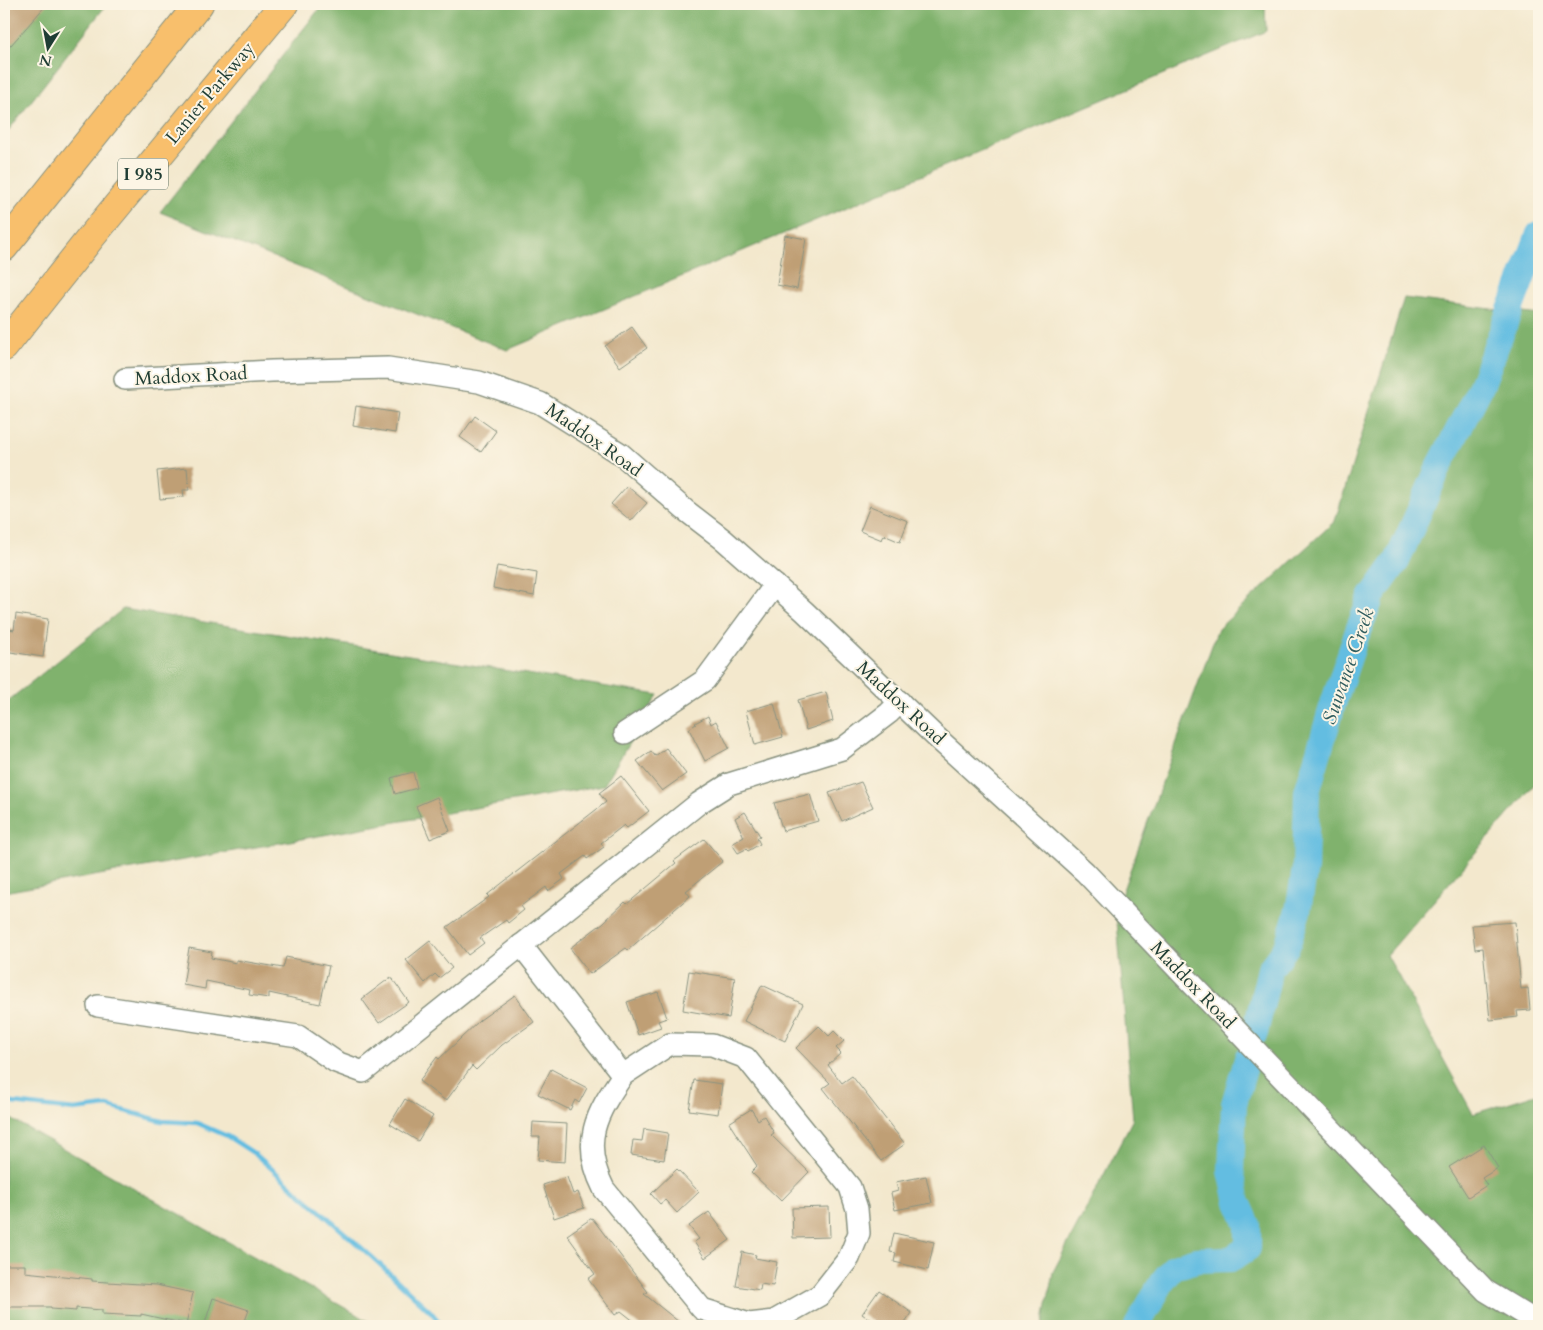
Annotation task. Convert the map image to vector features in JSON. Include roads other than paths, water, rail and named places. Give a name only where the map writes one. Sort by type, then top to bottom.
[{"type":"highway","points":[[4,247],[199,4]]},
{"type":"highway","name":"Lanier Parkway","points":[[4,347],[92,236],[284,4]]},
{"type":"street","name":"Maddox Road","points":[[125,379],[379,367],[479,382],[540,403],[621,454],[775,585],[1085,872],[1486,1291],[1539,1323]]},
{"type":"street","points":[[625,733],[705,680],[775,585]]},
{"type":"street","points":[[98,1006],[298,1036],[336,1062],[363,1072],[699,803],[729,784],[842,749],[889,713],[900,702]]},
{"type":"street","points":[[521,945],[623,1075]]},
{"type":"street","points":[[670,1044],[712,1046],[746,1058],[850,1187],[857,1209],[859,1233],[849,1258],[820,1295],[774,1321],[749,1324],[702,1308],[604,1189],[597,1174],[591,1138],[602,1106],[623,1075],[670,1044]]},
{"type":"waterway","name":"Suwanee Creek","points":[[1255,1033],[1270,969],[1287,946],[1298,911],[1305,868],[1307,792],[1333,704],[1359,628],[1372,596],[1397,561],[1439,467],[1481,386],[1539,234]]},
{"type":"waterway","name":"Suwanee Creek","points":[[1137,1326],[1162,1282],[1174,1267],[1196,1260],[1231,1259],[1248,1248],[1248,1225],[1238,1202],[1231,1171],[1234,1104],[1247,1059]]},
{"type":"waterway","points":[[4,1102],[74,1110],[107,1106],[162,1121],[197,1123],[227,1136],[255,1154],[372,1257],[430,1311],[443,1326]]}]
